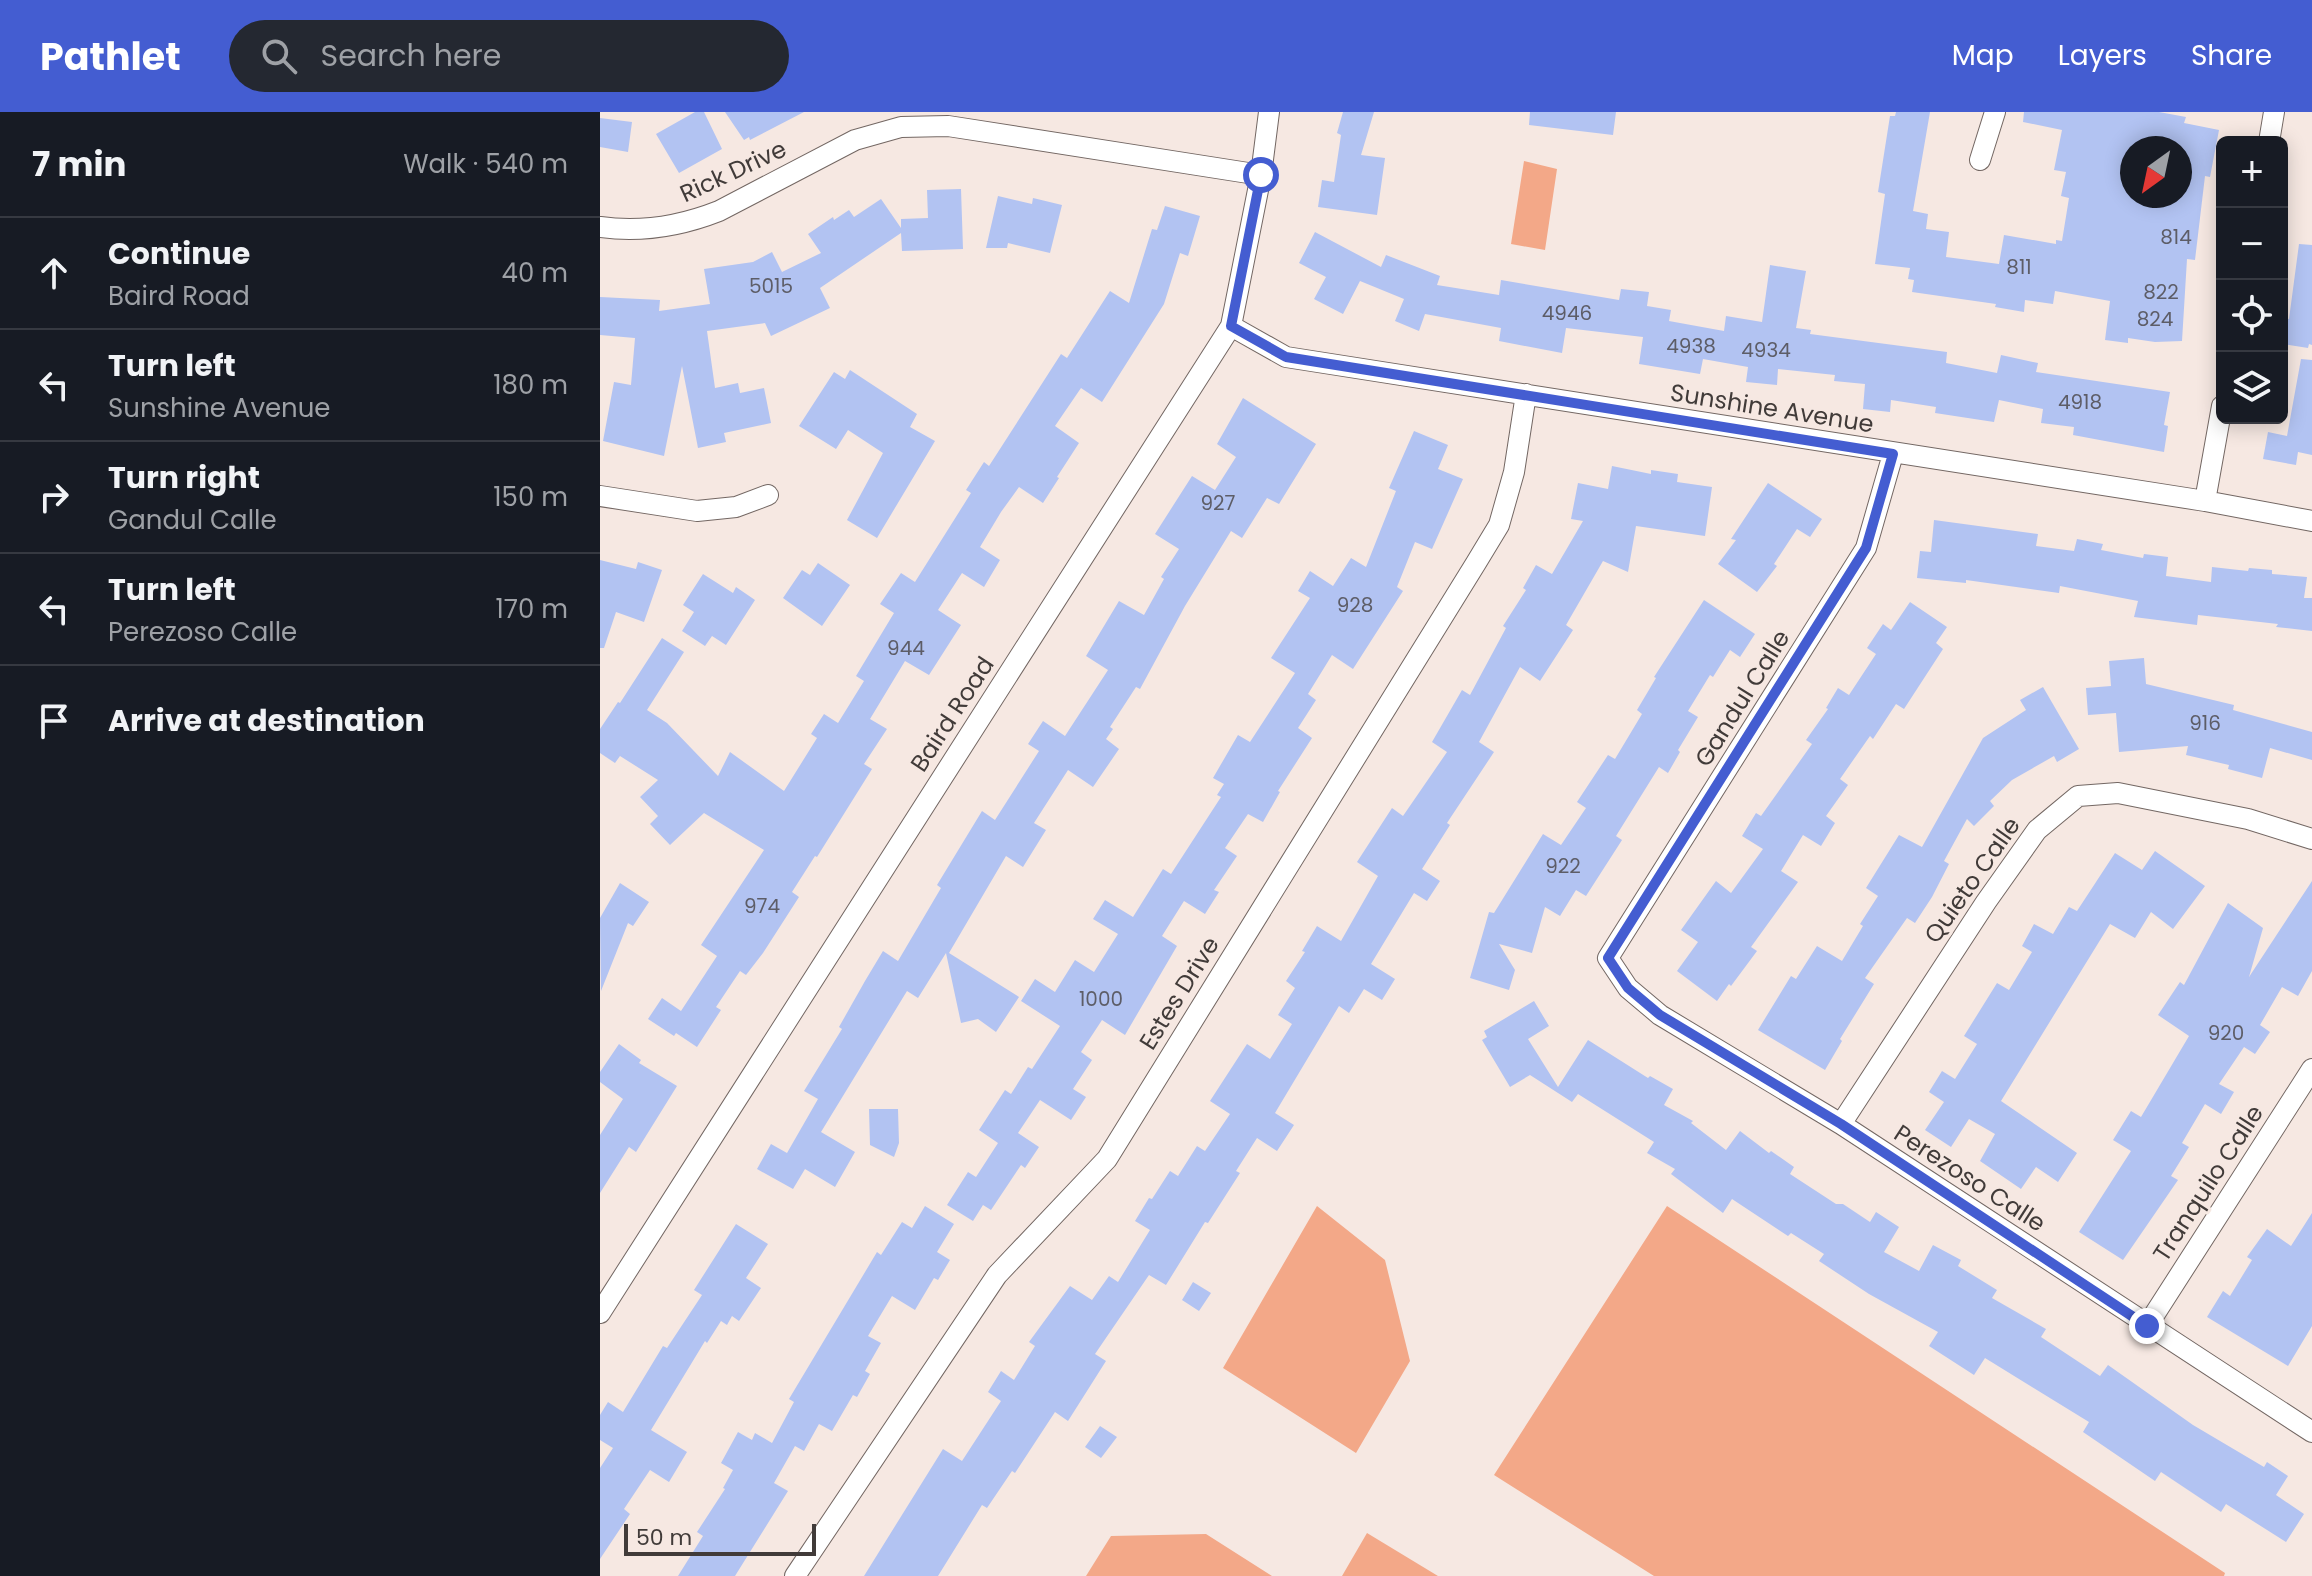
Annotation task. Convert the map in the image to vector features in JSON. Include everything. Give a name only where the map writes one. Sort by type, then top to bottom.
[{"type":"street","name":"Baird Road","points":[[600,1313],[1231,326],[1261,175],[1269,112]]},
{"type":"street","points":[[1980,160],[1995,112]]},
{"type":"street","points":[[2270,136],[2274,112]]},
{"type":"street","name":"Rick Drive","points":[[600,227],[654,229],[696,220],[845,145],[901,127],[959,127],[1261,175]]},
{"type":"street","name":"Sunshine Avenue","points":[[1231,326],[1286,357],[2205,501],[2312,521]]},
{"type":"street","name":"Estes Drive","points":[[795,1576],[997,1275],[1107,1159],[1476,563],[1499,525],[1514,472],[1526,394]]},
{"type":"street","points":[[2205,501],[2219,424]]},
{"type":"street","name":"Gandul Calle","points":[[1608,958],[1866,548],[1893,454]]},
{"type":"street","points":[[600,496],[697,511],[736,507],[768,495]]},
{"type":"street","name":"Quieto Calle","points":[[1841,1124],[1986,902],[2037,830],[2078,796],[2118,793],[2248,819],[2312,839]]},
{"type":"street","name":"Perezoso Calle","points":[[1608,958],[1628,988],[1660,1015],[1841,1124],[2312,1432]]},
{"type":"street","name":"Tranquilo Calle","points":[[2147,1326],[2312,1069]]},
{"type":"shaded area","points":[[1524,161],[1557,169],[1545,250],[1511,244]]},
{"type":"shaded area","points":[[1317,1206],[1385,1260],[1410,1361],[1356,1453],[1223,1368]]},
{"type":"shaded area","points":[[1667,1206],[2225,1573],[2224,1576],[1654,1576],[1494,1475]]},
{"type":"shaded area","points":[[1367,1533],[1438,1576],[1342,1576]]},
{"type":"shaded area","points":[[1206,1534],[1272,1576],[1086,1576],[1111,1536]]},
{"type":"building","points":[[695,112],[704,112],[722,149],[679,173],[656,134]]},
{"type":"building","points":[[725,112],[804,112],[750,140],[749,137],[744,140]]},
{"type":"building","points":[[1343,112],[1374,112],[1361,155],[1385,158],[1377,215],[1318,207],[1322,180],[1334,182],[1341,135],[1337,133]]},
{"type":"building","points":[[1530,112],[1616,112],[1613,135],[1529,125]]},
{"type":"building","points":[[1896,112],[1930,112],[1913,211],[1928,214],[1926,229],[1949,232],[1946,257],[1999,264],[2004,235],[2056,244],[2056,240],[2062,241],[2069,198],[2061,196],[2066,172],[2054,170],[2062,130],[2023,122],[2024,112],[2159,112],[2186,117],[2184,123],[2219,130],[2210,177],[2205,176],[2195,260],[2187,259],[2182,341],[2155,342],[2128,338],[2128,343],[2105,340],[2110,301],[2055,291],[2053,304],[2025,300],[2024,312],[1995,307],[1996,304],[1912,292],[1914,280],[1908,279],[1910,268],[1875,264],[1885,194],[1878,192],[1890,116],[1895,116]]},
{"type":"building","points":[[600,118],[632,122],[628,152],[600,147]]},
{"type":"building","points":[[961,189],[963,249],[902,251],[901,233],[820,288],[830,308],[771,336],[765,323],[707,331],[715,388],[738,383],[740,393],[764,388],[771,423],[724,433],[726,442],[698,448],[682,366],[664,456],[603,441],[614,382],[631,385],[635,338],[600,335],[600,297],[660,300],[659,311],[710,304],[704,269],[753,262],[772,252],[782,272],[821,253],[808,234],[833,217],[834,220],[849,210],[854,217],[881,199],[901,228],[901,219],[928,218],[927,190]]},
{"type":"building","points":[[998,196],[1032,204],[1033,198],[1062,205],[1050,253],[1008,243],[1007,248],[986,248]]},
{"type":"building","points":[[1165,206],[1200,216],[1188,256],[1180,253],[1164,304],[1102,402],[1081,388],[1055,426],[1079,443],[1043,503],[1019,487],[1001,512],[980,547],[1000,560],[984,587],[962,573],[938,610],[961,625],[929,675],[905,661],[870,719],[887,729],[864,764],[872,769],[792,892],[799,897],[763,953],[746,975],[740,971],[716,1007],[721,1010],[697,1047],[676,1033],[674,1036],[648,1019],[662,998],[681,1011],[717,956],[701,945],[764,850],[704,813],[670,845],[650,824],[658,816],[640,797],[658,780],[620,756],[615,763],[600,753],[600,729],[662,638],[684,652],[647,710],[667,723],[718,776],[730,752],[784,791],[817,738],[811,734],[824,714],[838,723],[864,681],[856,676],[894,613],[880,604],[901,573],[915,582],[971,493],[966,490],[984,462],[989,466],[1061,354],[1067,358],[1110,291],[1129,303],[1152,229],[1157,230]]},
{"type":"building","points":[[1315,232],[1381,267],[1386,255],[1440,276],[1437,285],[1499,295],[1501,280],[1619,300],[1621,289],[1649,292],[1647,306],[1671,310],[1669,321],[1724,331],[1726,316],[1762,322],[1770,265],[1806,271],[1796,328],[1811,330],[1810,334],[1947,352],[1946,363],[1997,373],[2001,355],[2038,363],[2036,372],[2170,392],[2164,425],[2168,426],[2164,452],[2073,435],[2074,427],[2041,423],[2043,409],[1999,400],[1994,422],[1935,413],[1936,407],[1891,400],[1890,412],[1863,409],[1865,384],[1834,381],[1835,375],[1778,369],[1777,385],[1746,382],[1748,367],[1703,359],[1700,374],[1639,364],[1643,337],[1566,328],[1562,353],[1499,341],[1501,328],[1425,314],[1419,331],[1395,321],[1404,299],[1360,281],[1343,314],[1314,299],[1326,277],[1299,263]]},
{"type":"building","points":[[2299,244],[2312,245],[2312,345],[2309,344],[2308,348],[2288,345]]},
{"type":"building","points":[[2301,359],[2312,360],[2312,455],[2298,452],[2296,465],[2263,459],[2268,432],[2287,436]]},
{"type":"building","points":[[850,370],[917,414],[910,427],[935,441],[877,538],[847,520],[883,453],[848,430],[836,449],[799,426],[834,372],[845,379]]},
{"type":"building","points":[[1243,398],[1316,444],[1279,504],[1267,498],[1242,538],[1231,531],[1185,606],[1140,689],[1136,687],[1110,727],[1113,729],[1106,739],[1119,749],[1093,787],[1068,770],[1034,823],[1046,830],[1023,867],[1006,856],[949,953],[1019,997],[996,1032],[978,1019],[961,1023],[946,953],[918,998],[907,991],[821,1132],[855,1152],[835,1187],[805,1169],[793,1189],[757,1169],[771,1144],[787,1153],[818,1099],[804,1091],[842,1029],[839,1027],[865,981],[883,951],[898,961],[941,888],[937,885],[982,811],[995,820],[1039,751],[1028,744],[1043,721],[1065,736],[1108,670],[1086,656],[1119,601],[1144,615],[1164,579],[1161,577],[1179,549],[1155,534],[1192,476],[1215,490],[1236,457],[1217,444]]},
{"type":"building","points":[[1414,431],[1448,445],[1438,469],[1463,479],[1432,549],[1415,542],[1397,587],[1403,591],[1353,669],[1332,655],[1308,694],[1316,700],[1298,728],[1312,738],[1278,791],[1263,822],[1248,814],[1225,848],[1237,856],[1214,890],[1219,892],[1205,914],[1184,901],[1162,936],[1177,946],[1125,1035],[1102,1020],[1081,1052],[1092,1060],[1073,1089],[1086,1097],[1071,1120],[1040,1100],[1018,1133],[1039,1147],[1025,1168],[1021,1165],[991,1210],[983,1205],[973,1221],[947,1205],[968,1172],[976,1177],[998,1143],[979,1130],[1005,1090],[1011,1094],[1028,1067],[1032,1069],[1060,1026],[1021,1001],[1035,979],[1055,992],[1075,960],[1094,972],[1118,934],[1093,919],[1105,900],[1133,917],[1163,869],[1171,874],[1221,797],[1217,795],[1224,784],[1213,778],[1238,735],[1250,742],[1295,673],[1271,658],[1310,598],[1298,591],[1310,571],[1333,586],[1351,558],[1366,567],[1396,491],[1389,488]]},
{"type":"building","points":[[1612,466],[1651,474],[1651,470],[1678,474],[1677,482],[1712,487],[1705,536],[1636,526],[1628,572],[1603,561],[1566,625],[1573,630],[1540,681],[1520,667],[1479,742],[1494,752],[1447,823],[1450,825],[1422,869],[1440,881],[1427,901],[1414,893],[1371,964],[1395,979],[1382,1000],[1364,989],[1349,1013],[1339,1006],[1275,1113],[1294,1125],[1277,1151],[1257,1138],[1236,1171],[1240,1173],[1166,1285],[1149,1275],[1095,1354],[1106,1361],[1068,1421],[1055,1412],[1015,1473],[1012,1471],[987,1508],[982,1505],[938,1576],[864,1576],[943,1449],[962,1461],[1001,1401],[988,1392],[1001,1371],[1014,1380],[1035,1346],[1029,1342],[1070,1286],[1092,1300],[1109,1276],[1118,1282],[1150,1230],[1135,1221],[1149,1198],[1152,1199],[1170,1171],[1178,1176],[1197,1146],[1205,1151],[1230,1114],[1210,1101],[1247,1044],[1270,1059],[1292,1024],[1278,1015],[1295,988],[1286,981],[1305,952],[1302,951],[1317,926],[1341,941],[1378,876],[1357,862],[1392,808],[1403,816],[1447,752],[1432,742],[1462,690],[1470,695],[1506,628],[1503,626],[1526,590],[1523,588],[1536,565],[1552,574],[1583,521],[1571,519],[1578,483],[1608,489]]},
{"type":"building","points":[[1768,483],[1822,519],[1810,537],[1797,529],[1774,564],[1777,566],[1757,592],[1718,564],[1736,540],[1731,539]]},
{"type":"building","points":[[1934,520],[2038,534],[2036,546],[2074,551],[2077,539],[2103,544],[2101,550],[2143,558],[2144,554],[2168,557],[2166,576],[2211,582],[2212,567],[2272,570],[2272,574],[2307,577],[2304,598],[2312,598],[2312,631],[2198,615],[2197,625],[2134,617],[2138,601],[2060,586],[2059,593],[1966,580],[1966,583],[1917,578],[1920,551],[1931,552]]},
{"type":"building","points":[[600,560],[636,569],[638,562],[662,570],[644,622],[616,612],[604,648],[600,648]]},
{"type":"building","points":[[818,563],[850,585],[822,626],[783,598],[802,570],[810,575]]},
{"type":"building","points":[[703,574],[733,593],[736,587],[755,600],[726,645],[712,636],[705,646],[682,631],[694,612],[683,605]]},
{"type":"building","points":[[1704,600],[1755,634],[1740,657],[1730,650],[1713,677],[1710,675],[1688,711],[1698,717],[1678,750],[1680,752],[1668,773],[1659,767],[1616,836],[1622,840],[1586,896],[1576,890],[1560,916],[1545,907],[1532,953],[1499,944],[1515,970],[1509,990],[1470,978],[1489,912],[1494,913],[1543,834],[1561,845],[1586,808],[1577,802],[1608,755],[1615,759],[1642,714],[1637,710],[1654,677]]},
{"type":"building","points":[[1910,602],[1947,627],[1936,643],[1943,649],[1904,709],[1896,704],[1873,739],[1870,736],[1840,779],[1848,785],[1826,816],[1835,823],[1821,846],[1803,835],[1781,871],[1798,882],[1751,947],[1757,951],[1717,1001],[1677,971],[1698,942],[1681,930],[1716,881],[1731,893],[1763,849],[1742,836],[1756,813],[1761,816],[1812,744],[1806,740],[1828,709],[1838,688],[1849,695],[1876,654],[1867,648],[1883,624],[1891,630]]},
{"type":"building","points":[[2144,658],[2146,684],[2234,705],[2233,710],[2312,732],[2312,760],[2270,748],[2262,778],[2228,769],[2229,765],[2186,755],[2188,746],[2119,752],[2116,713],[2088,715],[2086,688],[2111,686],[2109,661]]},
{"type":"building","points":[[2043,687],[2079,749],[2057,762],[2054,756],[2012,780],[1990,801],[1994,806],[1974,826],[1967,819],[1944,861],[1949,864],[1932,897],[1915,923],[1907,918],[1865,978],[1874,984],[1825,1070],[1758,1030],[1791,976],[1796,979],[1817,946],[1842,961],[1878,896],[1866,888],[1899,835],[1922,847],[1983,738],[2026,710],[2020,700]]},
{"type":"building","points":[[2155,851],[2205,886],[2173,929],[2151,912],[2135,938],[2110,924],[2001,1101],[2077,1153],[2058,1182],[2036,1167],[2021,1189],[1980,1161],[1995,1134],[1969,1119],[1951,1147],[1925,1130],[1944,1102],[1929,1092],[1942,1071],[1955,1079],[1977,1044],[1964,1036],[1997,983],[2009,990],[2032,952],[2022,946],[2034,924],[2053,934],[2069,907],[2077,911],[2115,853],[2142,870]]},
{"type":"building","points":[[2312,881],[2312,971],[2298,996],[2282,987],[2260,1025],[2270,1032],[2255,1054],[2244,1047],[2219,1084],[2234,1092],[2221,1114],[2205,1104],[2182,1143],[2189,1147],[2171,1176],[2178,1180],[2123,1260],[2079,1232],[2131,1151],[2113,1140],[2131,1111],[2141,1117],[2189,1036],[2158,1015],[2180,982],[2184,985],[2228,903],[2263,928],[2249,977]]},
{"type":"building","points":[[620,883],[649,902],[633,926],[628,923],[601,991],[600,918]]},
{"type":"building","points":[[1534,1001],[1549,1026],[1528,1039],[1558,1087],[1588,1040],[1648,1078],[1650,1076],[1673,1089],[1664,1105],[1693,1121],[1691,1123],[1726,1150],[1740,1131],[1794,1167],[1790,1174],[1836,1204],[1843,1204],[1870,1222],[1876,1212],[1899,1227],[1884,1252],[1919,1271],[1933,1245],[1961,1260],[1958,1266],[1997,1290],[1992,1298],[2046,1329],[2041,1337],[2100,1376],[2108,1365],[2193,1425],[2264,1467],[2267,1462],[2288,1476],[2276,1495],[2304,1514],[2286,1542],[2226,1504],[2221,1512],[2161,1472],[2155,1481],[2083,1432],[2089,1422],[1985,1358],[1974,1375],[1929,1346],[1938,1332],[1869,1294],[1819,1261],[1824,1254],[1791,1233],[1788,1236],[1732,1199],[1723,1213],[1671,1174],[1675,1169],[1647,1153],[1654,1142],[1578,1094],[1572,1102],[1530,1075],[1510,1087],[1482,1040],[1487,1037],[1484,1031]]},
{"type":"building","points":[[619,1044],[641,1060],[639,1063],[677,1086],[636,1152],[629,1147],[600,1193],[600,1135],[623,1099],[600,1082],[600,1072]]},
{"type":"building","points":[[869,1109],[898,1109],[899,1143],[894,1157],[870,1145]]},
{"type":"building","points":[[925,1206],[954,1224],[937,1252],[950,1260],[938,1280],[934,1278],[915,1310],[892,1296],[868,1336],[881,1343],[865,1371],[870,1374],[857,1397],[853,1395],[832,1431],[819,1424],[804,1451],[795,1446],[774,1483],[788,1491],[735,1576],[678,1576],[703,1536],[697,1532],[725,1489],[733,1470],[721,1463],[738,1432],[752,1440],[755,1433],[772,1443],[794,1402],[789,1399],[877,1252],[881,1255],[902,1222],[912,1228]]},
{"type":"building","points":[[2312,1213],[2312,1326],[2288,1366],[2207,1317],[2223,1291],[2230,1296],[2252,1260],[2247,1257],[2267,1229],[2291,1246]]},
{"type":"building","points":[[736,1224],[768,1244],[746,1278],[761,1288],[739,1321],[732,1316],[727,1325],[721,1321],[707,1343],[705,1341],[651,1430],[687,1452],[669,1482],[650,1470],[624,1509],[630,1514],[600,1559],[600,1468],[613,1448],[600,1440],[600,1415],[608,1402],[623,1412],[663,1346],[667,1348],[702,1295],[694,1290]]},
{"type":"building","points":[[1193,1282],[1211,1293],[1199,1311],[1182,1300]]},
{"type":"building","points":[[1100,1426],[1117,1437],[1101,1458],[1085,1447]]},
{"type":"route","points":[[1261,175],[1231,326],[1286,357],[1893,454],[1866,548],[1608,958],[1628,988],[1660,1015],[1841,1124],[2147,1326]]}]
